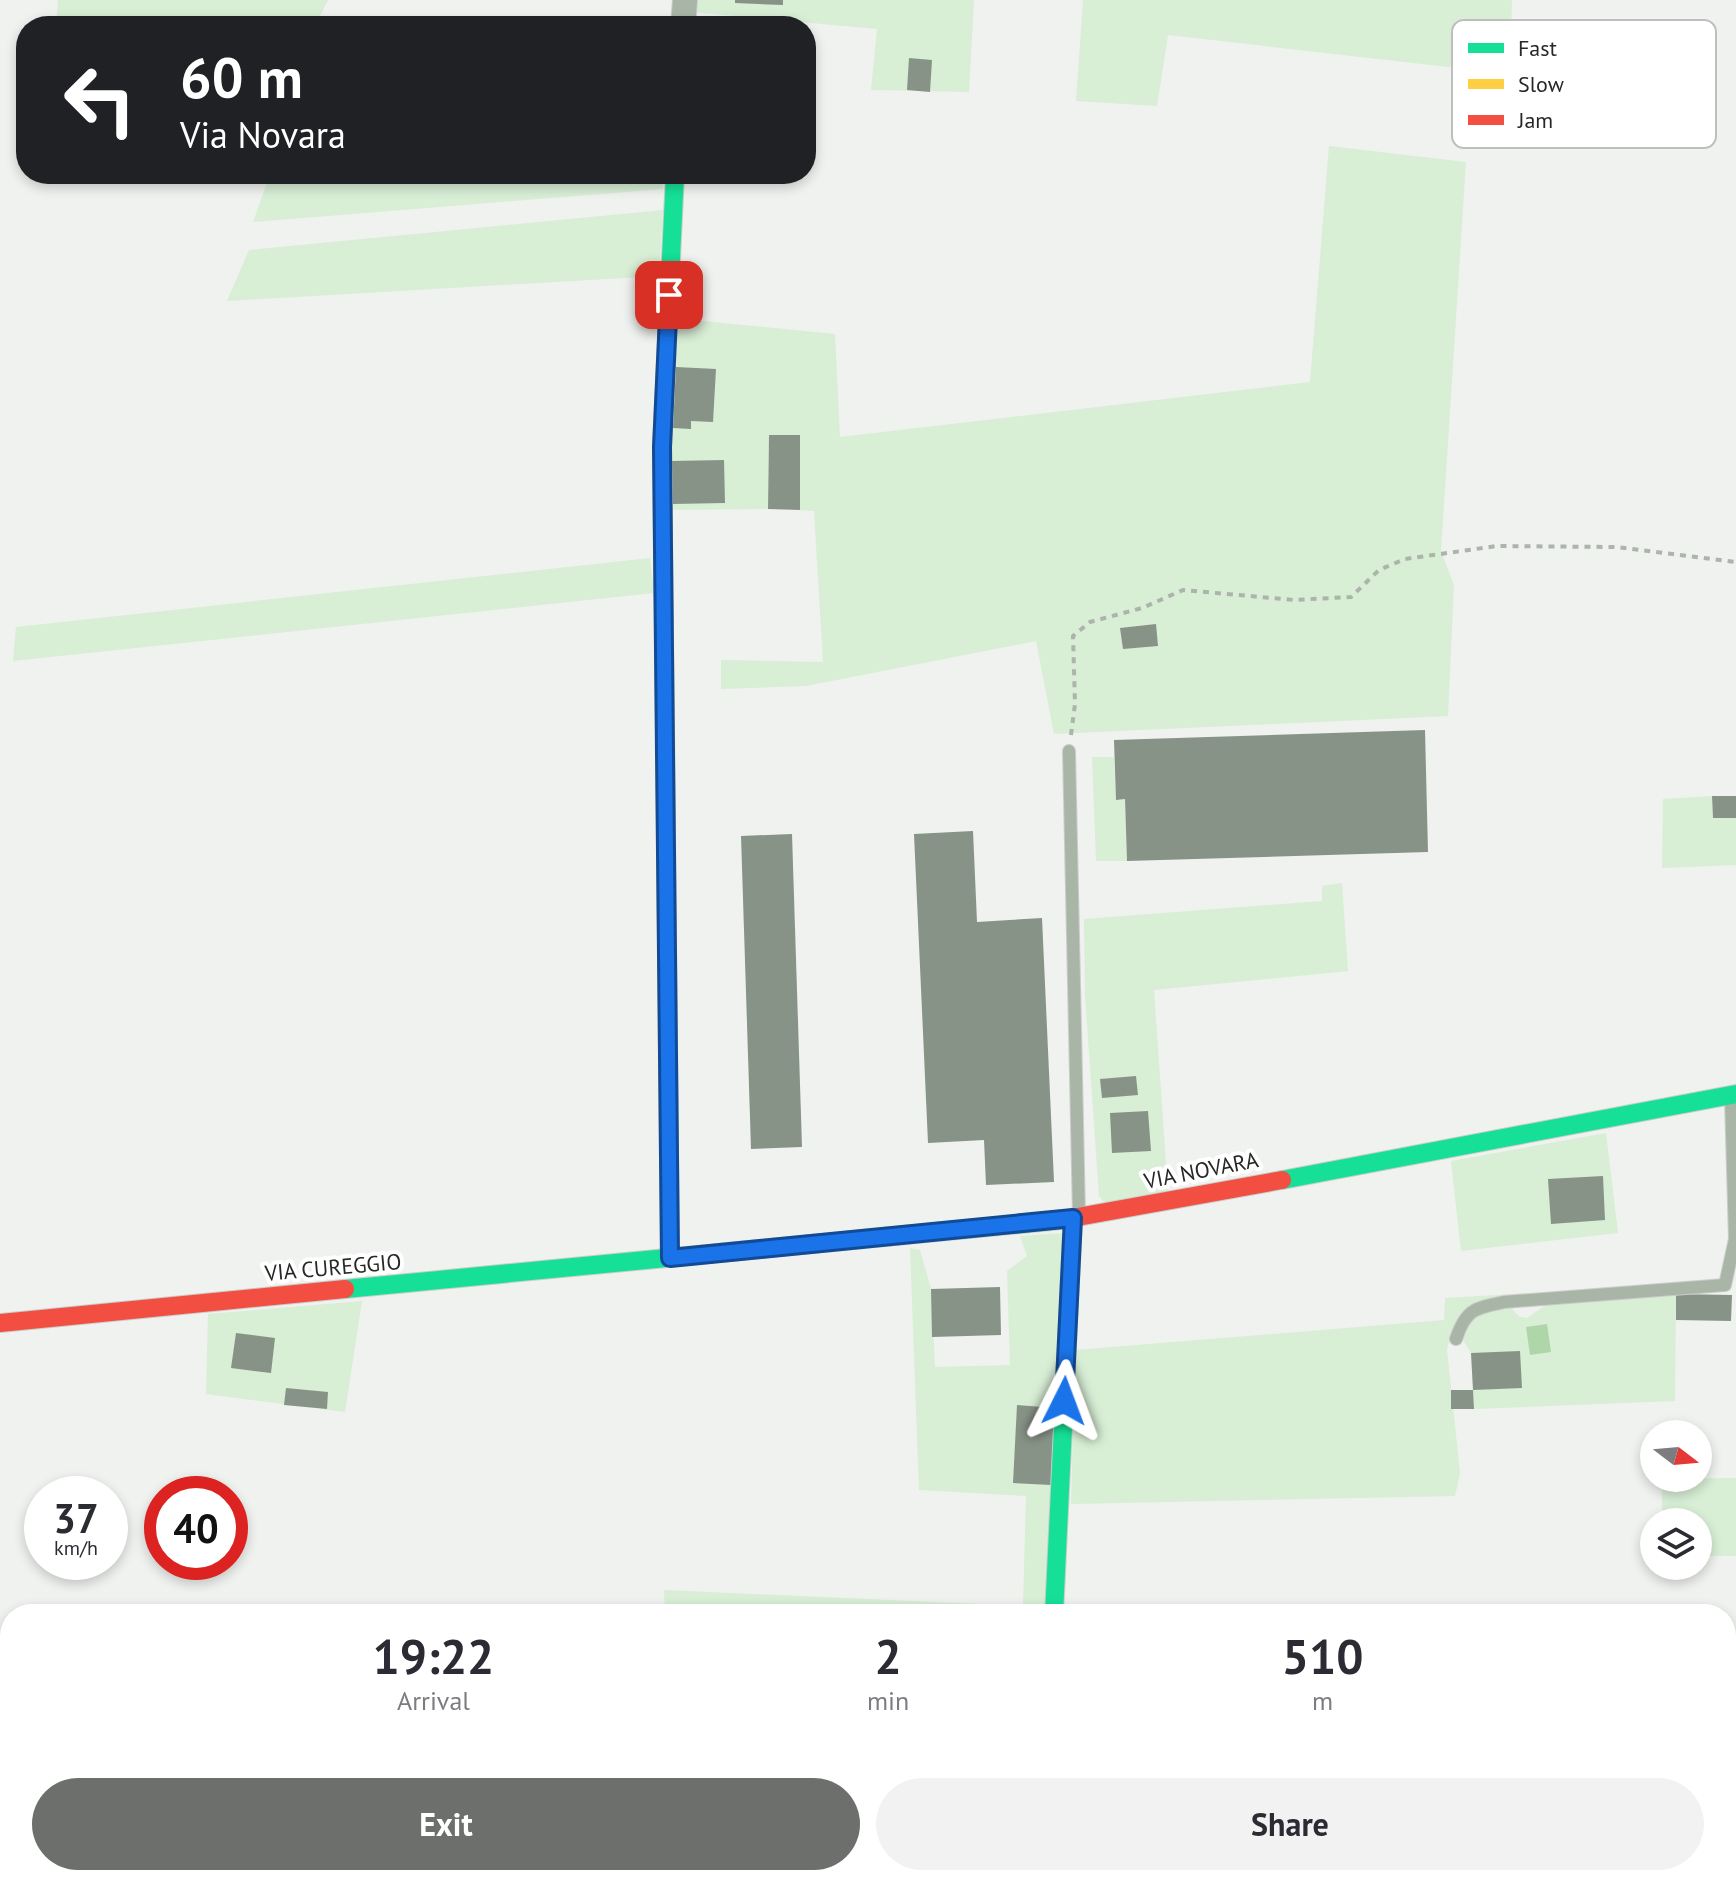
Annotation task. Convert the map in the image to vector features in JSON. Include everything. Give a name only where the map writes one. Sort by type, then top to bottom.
[{"type":"main road","points":[[670,1258],[662,447],[675,184]]},
{"type":"main road","name":"VIA NOVARA","points":[[670,1258],[1076,1218],[1734,1095]]},
{"type":"main road","points":[[1055,1604],[1076,1218]]},
{"type":"main road","name":"VIA CUREGGIO","points":[[0,1323],[670,1258]]},
{"type":"lane","points":[[1069,751],[1076,1218]]},
{"type":"lane","points":[[1456,1339],[1462,1319],[1477,1308],[1504,1302],[1725,1285],[1735,1239],[1734,1095]]},
{"type":"path","points":[[1069,751],[1075,704],[1073,636],[1090,622],[1142,608],[1183,590],[1294,600],[1351,597],[1379,570],[1405,559],[1520,544],[1644,549],[1736,562]]},
{"type":"shaded area","points":[[58,0],[328,0],[320,16],[57,16]]},
{"type":"shaded area","points":[[693,0],[974,0],[969,92],[871,90],[877,29],[816,23],[816,16],[736,16],[692,12]]},
{"type":"shaded area","points":[[1083,0],[1512,0],[1511,20],[1452,20],[1452,67],[1168,35],[1157,106],[1076,101]]},
{"type":"shaded area","points":[[1329,146],[1466,162],[1441,551],[1454,585],[1448,716],[1054,734],[1036,641],[806,686],[721,689],[721,660],[823,662],[814,511],[800,510],[800,435],[769,435],[768,509],[668,510],[672,318],[835,334],[840,437],[1310,382]]},
{"type":"shaded area","points":[[266,184],[663,184],[663,189],[253,222]]},
{"type":"shaded area","points":[[663,210],[659,276],[227,301],[249,250]]},
{"type":"shaded area","points":[[650,558],[654,593],[13,661],[16,627]]},
{"type":"shaded area","points":[[1092,757],[1114,757],[1116,799],[1125,799],[1127,861],[1096,861]]},
{"type":"shaded area","points":[[1712,796],[1713,818],[1736,818],[1736,865],[1662,868],[1663,799]]},
{"type":"shaded area","points":[[1342,883],[1348,971],[1154,990],[1168,1192],[1105,1203],[1099,1196],[1085,995],[1084,919],[1322,901],[1322,886]]},
{"type":"shaded area","points":[[1606,1133],[1618,1233],[1461,1251],[1451,1161]]},
{"type":"shaded area","points":[[1064,1233],[1048,1604],[1023,1604],[1026,1496],[919,1490],[910,1248],[920,1250],[931,1289],[935,1367],[1010,1365],[1007,1271],[1027,1256],[1020,1236]]},
{"type":"shaded area","points":[[1529,1293],[1475,1304],[1466,1309],[1453,1331],[1447,1350],[1460,1473],[1455,1496],[1071,1504],[1075,1350],[1444,1320],[1445,1298]]},
{"type":"shaded area","points":[[1676,1294],[1675,1401],[1474,1409],[1471,1353],[1463,1340],[1475,1315],[1510,1307],[1520,1317],[1527,1318],[1547,1304]]},
{"type":"shaded area","points":[[362,1301],[345,1412],[206,1394],[208,1314]]},
{"type":"shaded area","points":[[1547,1324],[1551,1352],[1530,1355],[1526,1327]]},
{"type":"shaded area","points":[[1712,1478],[1736,1478],[1736,1556],[1712,1556],[1712,1508],[1662,1508],[1662,1492],[1712,1492]]},
{"type":"shaded area","points":[[664,1590],[978,1604],[665,1604]]},
{"type":"building","points":[[735,0],[783,0],[783,5],[735,3]]},
{"type":"building","points":[[909,58],[932,60],[930,92],[907,90]]},
{"type":"building","points":[[676,367],[716,369],[713,422],[691,421],[691,429],[673,428]]},
{"type":"building","points":[[769,435],[800,435],[800,510],[768,509]]},
{"type":"building","points":[[724,460],[725,503],[673,504],[672,461]]},
{"type":"building","points":[[1156,624],[1158,646],[1123,649],[1120,628]]},
{"type":"building","points":[[1425,730],[1428,852],[1127,861],[1125,799],[1116,800],[1114,740]]},
{"type":"building","points":[[1712,796],[1736,796],[1736,818],[1713,818]]},
{"type":"building","points":[[973,831],[977,922],[1042,918],[1054,1182],[986,1185],[984,1140],[928,1143],[914,834]]},
{"type":"building","points":[[792,834],[802,1147],[751,1149],[741,836]]},
{"type":"building","points":[[1136,1076],[1138,1095],[1102,1098],[1100,1079]]},
{"type":"building","points":[[1148,1111],[1151,1151],[1112,1153],[1110,1113]]},
{"type":"building","points":[[1603,1176],[1605,1220],[1551,1224],[1548,1179]]},
{"type":"building","points":[[1000,1287],[1001,1335],[932,1337],[931,1289]]},
{"type":"building","points":[[1676,1294],[1732,1295],[1731,1321],[1676,1320]]},
{"type":"building","points":[[236,1333],[275,1338],[271,1373],[231,1368]]},
{"type":"building","points":[[1520,1351],[1522,1388],[1473,1390],[1471,1353]]},
{"type":"building","points":[[286,1388],[328,1392],[327,1409],[284,1405]]},
{"type":"building","points":[[1451,1390],[1473,1390],[1474,1409],[1451,1409]]},
{"type":"building","points":[[1017,1405],[1055,1408],[1051,1485],[1013,1483]]},
{"type":"traffic: fast","points":[[665,733],[662,447],[675,184]]},
{"type":"traffic: fast","points":[[1282,1180],[1736,1094]]},
{"type":"traffic: fast","points":[[1054,1604],[1073,1218]]},
{"type":"traffic: fast","points":[[345,1289],[1061,1220]]},
{"type":"traffic: slow","points":[[665,733],[670,1258]]},
{"type":"traffic: jam","points":[[1061,1220],[1282,1180]]},
{"type":"traffic: jam","points":[[0,1323],[345,1289]]},
{"type":"route","points":[[669,295],[662,447],[670,1258],[1073,1218],[1064,1401]]}]
